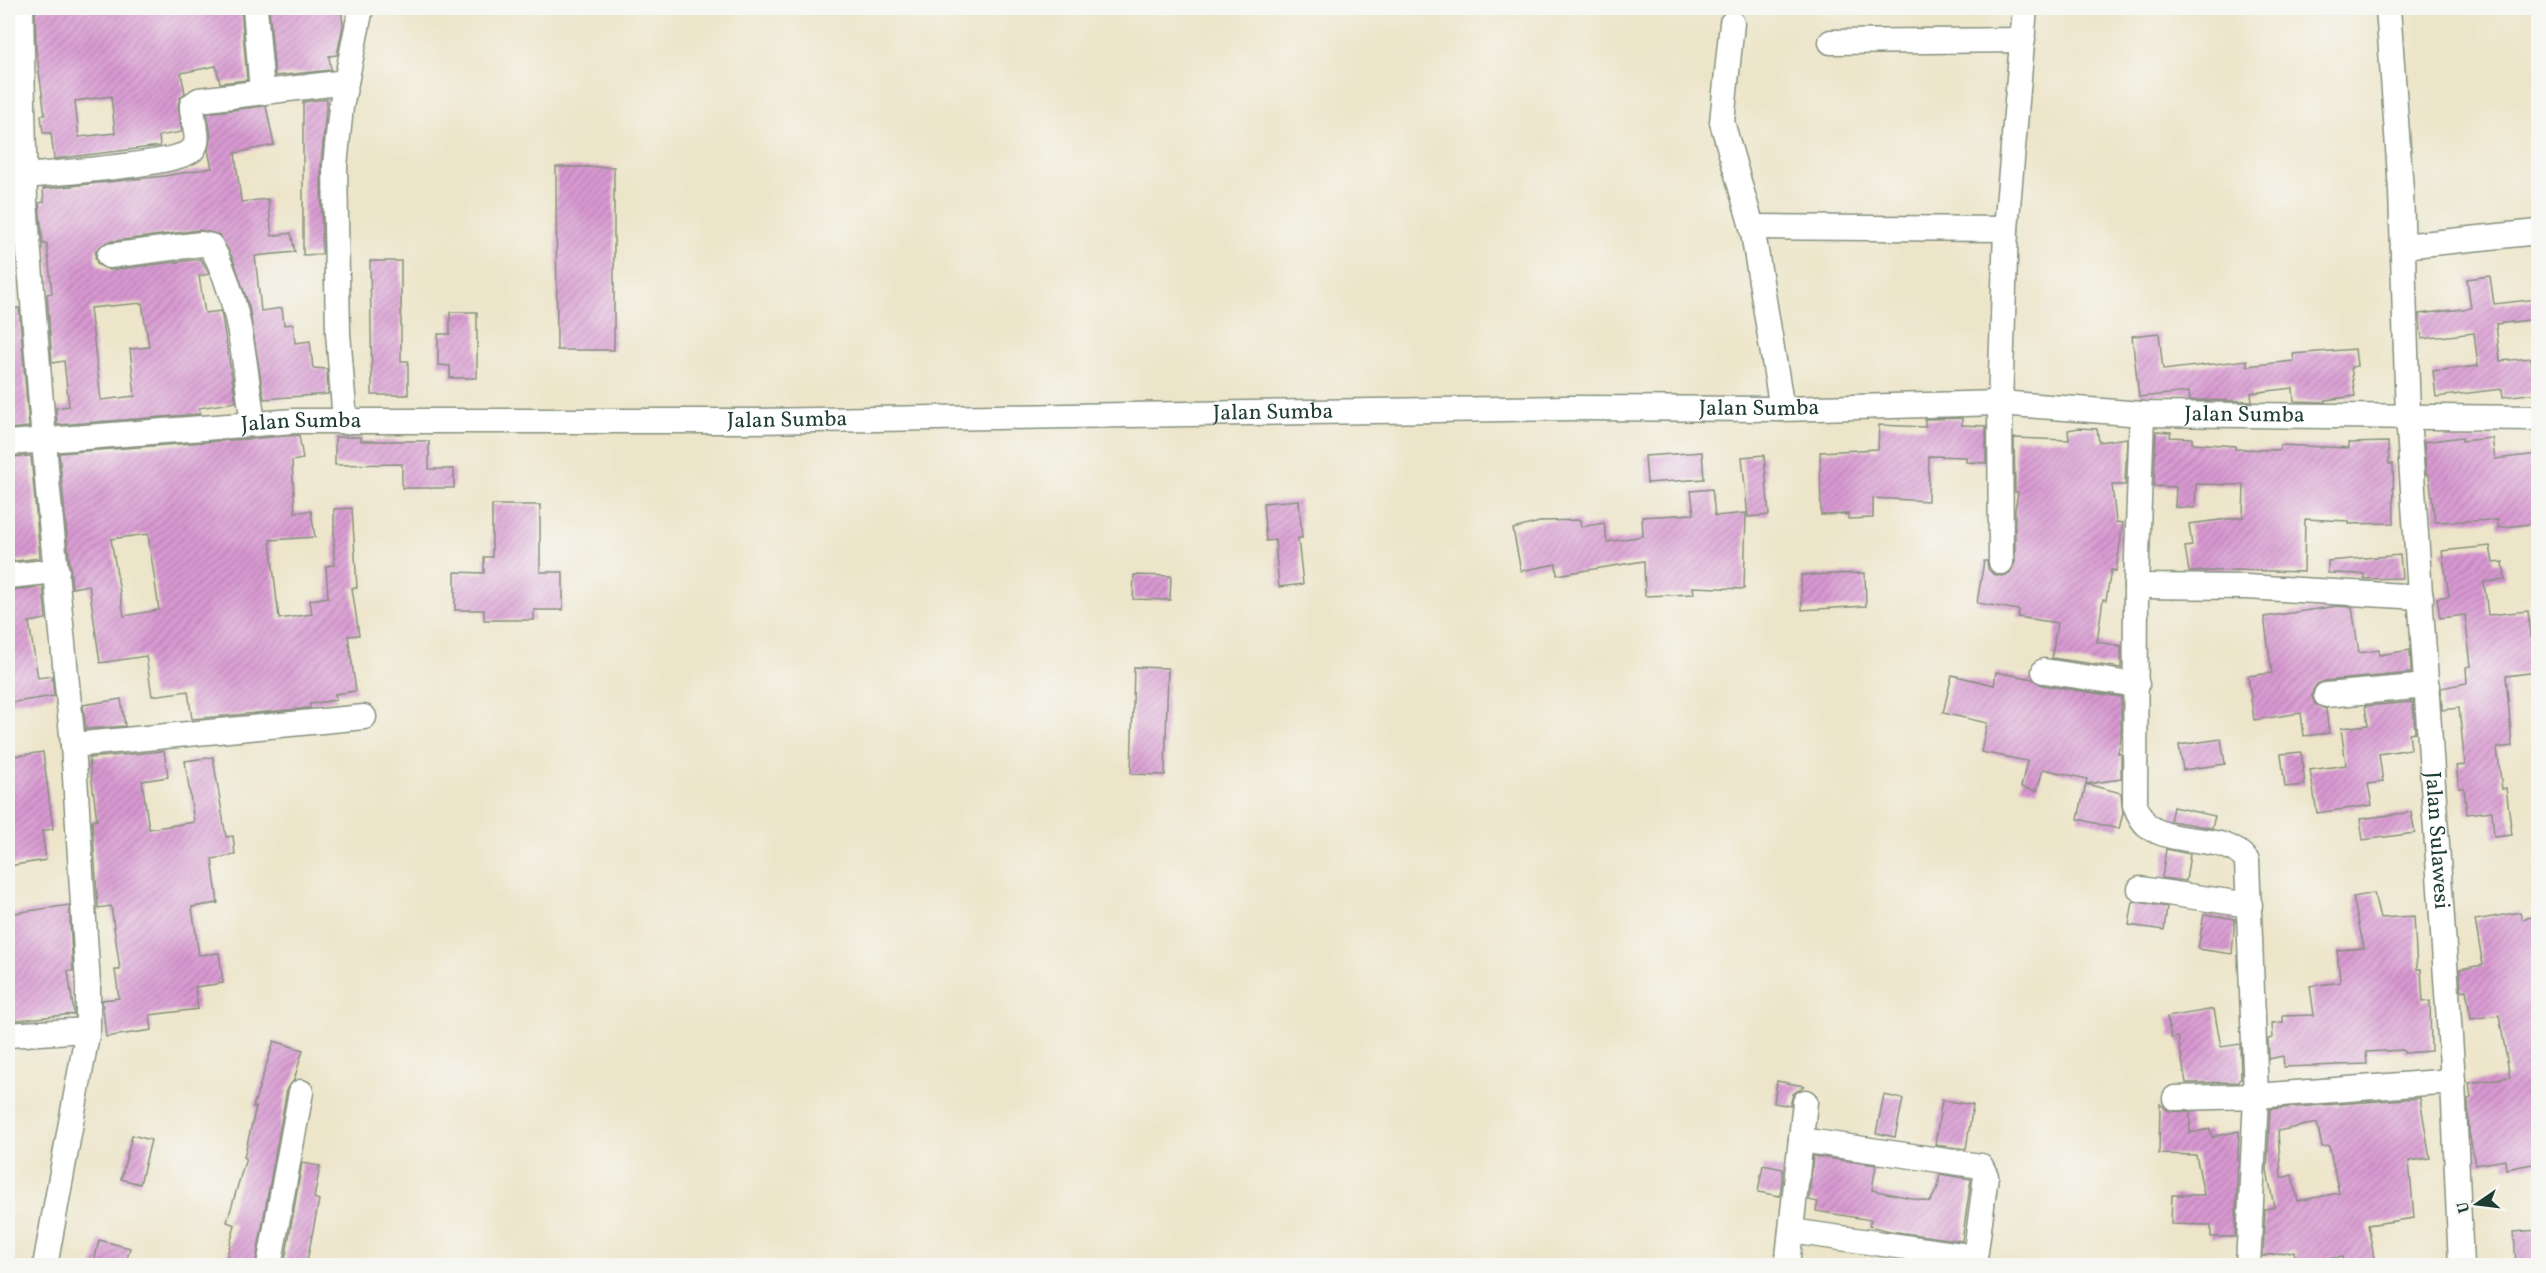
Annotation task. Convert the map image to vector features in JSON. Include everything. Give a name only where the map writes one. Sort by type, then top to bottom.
[{"type":"street","points":[[21,8],[25,176],[16,203],[44,439],[73,745],[88,984],[87,1030],[81,1072],[45,1266]]},
{"type":"street","points":[[255,8],[262,91]]},
{"type":"street","points":[[345,422],[338,333],[335,166],[346,82],[361,8]]},
{"type":"street","points":[[2001,562],[2000,403],[2006,229],[2025,8]]},
{"type":"street","name":"Jalan Sulawesi","points":[[2388,8],[2401,190],[2408,416],[2453,1081],[2461,1266]]},
{"type":"street","points":[[1732,23],[1722,122],[1752,227],[1782,410]]},
{"type":"street","points":[[1831,42],[2023,40]]},
{"type":"street","points":[[25,176],[162,161],[185,155],[194,148],[197,139],[191,114],[192,105],[199,100],[346,82]]},
{"type":"street","points":[[1752,227],[2006,229]]},
{"type":"street","points":[[2403,246],[2538,232]]},
{"type":"street","points":[[109,256],[201,244],[211,246],[220,261],[233,299],[253,423]]},
{"type":"street","name":"Jalan Sumba","points":[[8,443],[253,423],[749,421],[1569,408],[1782,410],[2000,403],[2142,414],[2538,418]]},
{"type":"street","points":[[2142,414],[2136,586],[2135,805],[2148,826],[2172,836],[2235,848],[2247,861],[2256,1096],[2248,1266]]},
{"type":"street","points":[[8,576],[57,572]]},
{"type":"street","points":[[2136,586],[2246,587],[2421,597]]},
{"type":"street","points":[[2044,671],[2137,685]]},
{"type":"street","points":[[2326,695],[2427,686]]},
{"type":"street","points":[[73,745],[364,717]]},
{"type":"street","points":[[2140,889],[2250,904]]},
{"type":"street","points":[[8,1035],[87,1030]]},
{"type":"street","points":[[2175,1098],[2256,1096],[2453,1081]]},
{"type":"street","points":[[268,1266],[301,1092]]},
{"type":"street","points":[[1787,1266],[1805,1102]]},
{"type":"street","points":[[1791,1230],[1974,1261],[1986,1176],[1982,1166],[1801,1140]]},
{"type":"building","points":[[35,8],[148,8],[149,12],[175,8],[241,8],[247,80],[220,83],[216,66],[181,73],[185,93],[178,105],[182,132],[159,136],[160,146],[54,159],[51,133],[43,133],[41,115],[45,115],[36,49]],"holes":[[[111,96],[115,133],[79,137],[75,101]]]},
{"type":"building","points":[[269,8],[341,8],[343,25],[337,55],[329,56],[331,70],[275,76]]},
{"type":"building","points":[[327,99],[321,166],[322,254],[303,255],[303,102]]},
{"type":"building","points":[[266,106],[274,145],[235,153],[241,202],[268,199],[272,236],[291,233],[295,252],[255,256],[261,311],[282,308],[284,325],[293,324],[295,343],[310,341],[313,368],[327,369],[328,394],[264,399],[249,307],[234,261],[220,235],[199,230],[107,242],[96,250],[95,258],[98,265],[110,270],[201,259],[209,274],[199,276],[205,313],[221,311],[236,402],[199,408],[200,414],[57,425],[56,408],[69,406],[64,361],[52,363],[47,294],[52,293],[47,244],[43,244],[39,203],[44,202],[43,189],[164,176],[212,168],[208,150],[211,134],[207,113]],"holes":[[[142,303],[149,347],[130,349],[135,396],[101,400],[90,308]]]},
{"type":"building","points":[[556,167],[614,167],[614,350],[557,350]]},
{"type":"building","points":[[8,207],[11,207],[14,248],[8,249]]},
{"type":"building","points":[[370,261],[401,261],[401,361],[408,361],[408,395],[372,395]]},
{"type":"building","points":[[2490,276],[2494,304],[2538,299],[2538,319],[2496,324],[2500,361],[2531,358],[2532,368],[2538,367],[2538,393],[2503,397],[2502,389],[2436,397],[2433,371],[2478,366],[2474,333],[2422,339],[2419,314],[2471,308],[2467,279]]},
{"type":"building","points":[[19,308],[29,427],[8,429],[8,310]]},
{"type":"building","points":[[450,312],[477,312],[477,378],[450,378],[450,366],[438,365],[438,334],[450,334]]},
{"type":"building","points":[[2159,333],[2163,370],[2247,360],[2247,366],[2294,361],[2293,354],[2355,349],[2357,366],[2351,367],[2355,396],[2326,400],[2326,402],[2294,401],[2293,388],[2251,393],[2252,401],[2190,400],[2189,392],[2139,397],[2132,336]]},
{"type":"building","points":[[1962,418],[1962,425],[1986,426],[1986,463],[1966,462],[1966,457],[1929,456],[1928,501],[1873,498],[1873,518],[1848,519],[1848,514],[1821,515],[1820,452],[1878,449],[1879,425],[1925,427],[1925,419]]},
{"type":"building","points":[[2097,429],[2099,442],[2127,438],[2125,485],[2112,485],[2116,522],[2123,523],[2116,571],[2111,570],[2106,600],[2103,599],[2097,642],[2121,646],[2121,668],[2052,658],[2057,623],[2018,617],[2019,610],[1977,603],[1984,561],[1987,561],[1988,569],[1993,574],[2001,576],[2009,574],[2015,562],[2015,510],[2018,492],[2015,492],[2014,438],[2069,440],[2068,430]]},
{"type":"building","points":[[2156,431],[2171,432],[2170,437],[2192,438],[2192,443],[2235,446],[2235,449],[2280,450],[2280,445],[2349,448],[2348,443],[2388,442],[2389,464],[2393,464],[2394,523],[2349,524],[2349,521],[2305,519],[2304,572],[2236,570],[2189,572],[2185,547],[2192,546],[2189,524],[2243,517],[2244,485],[2196,484],[2195,508],[2175,507],[2176,487],[2154,486]]},
{"type":"building","points":[[299,435],[303,459],[292,461],[295,512],[311,511],[315,537],[270,540],[279,619],[312,614],[310,600],[328,597],[326,566],[334,565],[334,509],[352,508],[357,588],[352,588],[359,635],[348,636],[356,691],[335,694],[336,700],[310,704],[310,708],[192,719],[188,691],[152,696],[146,656],[100,663],[89,585],[72,588],[59,453]],"holes":[[[148,534],[159,610],[124,616],[111,539]]]},
{"type":"building","points":[[335,437],[361,437],[361,441],[429,441],[429,469],[454,469],[454,488],[402,488],[402,464],[335,465]]},
{"type":"building","points":[[2462,437],[2462,441],[2492,438],[2495,459],[2538,454],[2538,523],[2498,528],[2498,520],[2435,522],[2429,474],[2426,474],[2424,442]]},
{"type":"building","points":[[1702,452],[1704,479],[1647,483],[1645,456]]},
{"type":"building","points":[[1764,455],[1769,515],[1748,517],[1742,457]]},
{"type":"building","points":[[31,456],[40,558],[8,562],[8,457]]},
{"type":"building","points":[[1712,489],[1715,516],[1746,513],[1744,589],[1693,587],[1694,594],[1645,596],[1644,561],[1557,575],[1556,564],[1521,571],[1513,529],[1543,521],[1580,520],[1581,527],[1604,523],[1607,542],[1643,536],[1642,517],[1694,514],[1691,491]]},
{"type":"building","points":[[1299,500],[1302,538],[1298,538],[1303,584],[1279,587],[1275,540],[1266,541],[1263,503]]},
{"type":"building","points":[[492,505],[540,505],[540,572],[563,572],[563,610],[534,610],[534,620],[484,620],[484,610],[455,610],[455,572],[484,573],[484,557],[492,557]]},
{"type":"building","points":[[2490,546],[2493,563],[2503,562],[2505,580],[2484,582],[2488,615],[2528,611],[2531,637],[2538,637],[2538,672],[2506,676],[2512,746],[2497,748],[2502,789],[2506,788],[2512,835],[2494,837],[2492,811],[2467,814],[2464,788],[2459,788],[2456,766],[2465,765],[2459,708],[2442,710],[2441,688],[2467,683],[2466,667],[2471,666],[2465,615],[2440,618],[2437,598],[2449,596],[2442,551]]},
{"type":"building","points":[[2400,555],[2402,578],[2364,579],[2364,574],[2328,573],[2328,561]]},
{"type":"building","points":[[1865,573],[1866,606],[1802,610],[1801,575]]},
{"type":"building","points":[[1134,575],[1171,576],[1170,600],[1133,599]]},
{"type":"building","points":[[43,587],[46,619],[29,622],[38,678],[52,676],[54,696],[8,703],[8,590]]},
{"type":"building","points":[[2337,606],[2352,607],[2359,653],[2379,650],[2379,655],[2410,650],[2411,673],[2325,681],[2317,684],[2312,697],[2315,704],[2326,709],[2329,733],[2304,736],[2301,713],[2254,720],[2248,676],[2272,673],[2264,617]]},
{"type":"building","points":[[1134,667],[1168,668],[1165,775],[1131,774]]},
{"type":"building","points":[[1996,672],[2033,679],[2042,685],[2121,697],[2121,738],[2118,753],[2121,754],[2121,779],[2086,784],[2121,793],[2123,813],[2119,829],[2078,819],[2087,779],[2043,769],[2037,791],[2021,787],[2027,761],[1981,752],[1987,723],[1943,713],[1952,675],[1994,685]]},
{"type":"building","points":[[121,699],[125,726],[86,729],[83,705]]},
{"type":"building","points":[[2413,702],[2415,732],[2409,733],[2411,749],[2379,754],[2383,782],[2368,784],[2372,805],[2317,813],[2310,770],[2346,765],[2341,728],[2368,725],[2365,706]]},
{"type":"building","points":[[2221,739],[2225,764],[2183,770],[2179,745]]},
{"type":"building","points":[[164,751],[168,777],[142,781],[149,829],[194,822],[185,761],[213,757],[226,837],[233,836],[235,855],[212,859],[218,903],[192,907],[199,955],[219,953],[223,983],[195,987],[198,1009],[150,1015],[152,1030],[106,1037],[102,1000],[119,998],[115,970],[120,970],[111,906],[98,908],[92,820],[97,820],[89,758]]},
{"type":"building","points":[[43,752],[53,829],[42,831],[46,860],[8,866],[8,836],[11,836],[8,809],[8,757]]},
{"type":"building","points":[[2301,752],[2305,785],[2285,787],[2281,754]]},
{"type":"building","points":[[2173,807],[2215,816],[2212,828],[2170,821]]},
{"type":"building","points":[[2411,812],[2415,833],[2363,840],[2360,819]]},
{"type":"building","points":[[2166,849],[2190,854],[2186,881],[2162,878]]},
{"type":"building","points":[[2374,893],[2380,918],[2414,916],[2417,969],[2421,969],[2423,1002],[2430,1001],[2431,1051],[2366,1052],[2367,1064],[2284,1067],[2283,1056],[2269,1059],[2268,1039],[2273,1038],[2272,1023],[2283,1022],[2283,1016],[2314,1015],[2310,986],[2340,982],[2337,950],[2364,948],[2353,897]]},
{"type":"building","points":[[2133,901],[2167,907],[2164,930],[2129,925]]},
{"type":"building","points":[[69,905],[73,971],[68,971],[74,1014],[8,1021],[8,959],[10,958],[8,914]]},
{"type":"building","points":[[2520,912],[2522,919],[2538,916],[2538,1163],[2506,1169],[2505,1160],[2475,1165],[2469,1132],[2468,1099],[2471,1098],[2469,1083],[2510,1077],[2499,1015],[2471,1019],[2466,990],[2461,991],[2460,969],[2483,965],[2475,920]]},
{"type":"building","points":[[2204,914],[2235,919],[2232,954],[2198,949]]},
{"type":"building","points":[[2214,1009],[2221,1047],[2240,1044],[2241,1078],[2239,1082],[2186,1083],[2178,1037],[2171,1038],[2167,1017]]},
{"type":"building","points":[[274,1041],[303,1050],[294,1080],[287,1089],[255,1266],[244,1266],[226,1260],[235,1225],[227,1222],[246,1158],[244,1157],[256,1107],[253,1107]]},
{"type":"building","points":[[1777,1081],[1804,1086],[1793,1094],[1790,1106],[1774,1103]]},
{"type":"building","points":[[1884,1095],[1903,1099],[1895,1137],[1876,1133]]},
{"type":"building","points":[[2420,1098],[2430,1158],[2409,1161],[2414,1218],[2368,1225],[2374,1258],[2344,1265],[2342,1257],[2296,1263],[2294,1251],[2263,1256],[2265,1209],[2274,1207],[2267,1170],[2270,1109]],"holes":[[[2317,1123],[2322,1147],[2329,1146],[2339,1193],[2298,1201],[2292,1175],[2281,1178],[2278,1131]]]},
{"type":"building","points":[[1942,1100],[1973,1105],[1966,1149],[1935,1145]]},
{"type":"building","points":[[2160,1104],[2169,1111],[2190,1112],[2190,1133],[2210,1129],[2212,1137],[2239,1131],[2235,1237],[2211,1237],[2211,1225],[2171,1224],[2172,1195],[2204,1195],[2196,1155],[2159,1154]]},
{"type":"building","points":[[132,1135],[151,1140],[140,1184],[121,1179]]},
{"type":"building","points":[[1813,1156],[1876,1165],[1872,1190],[1930,1202],[1938,1187],[1940,1174],[1971,1179],[1962,1241],[1890,1231],[1869,1226],[1871,1220],[1816,1211],[1818,1202],[1809,1200]]},
{"type":"building","points":[[302,1163],[320,1166],[314,1198],[319,1200],[306,1266],[284,1266]]},
{"type":"building","points":[[1763,1165],[1783,1169],[1780,1196],[1758,1192]]},
{"type":"building","points":[[2538,1230],[2538,1266],[2516,1266],[2514,1232]]},
{"type":"building","points":[[99,1240],[130,1248],[125,1266],[93,1266]]}]
